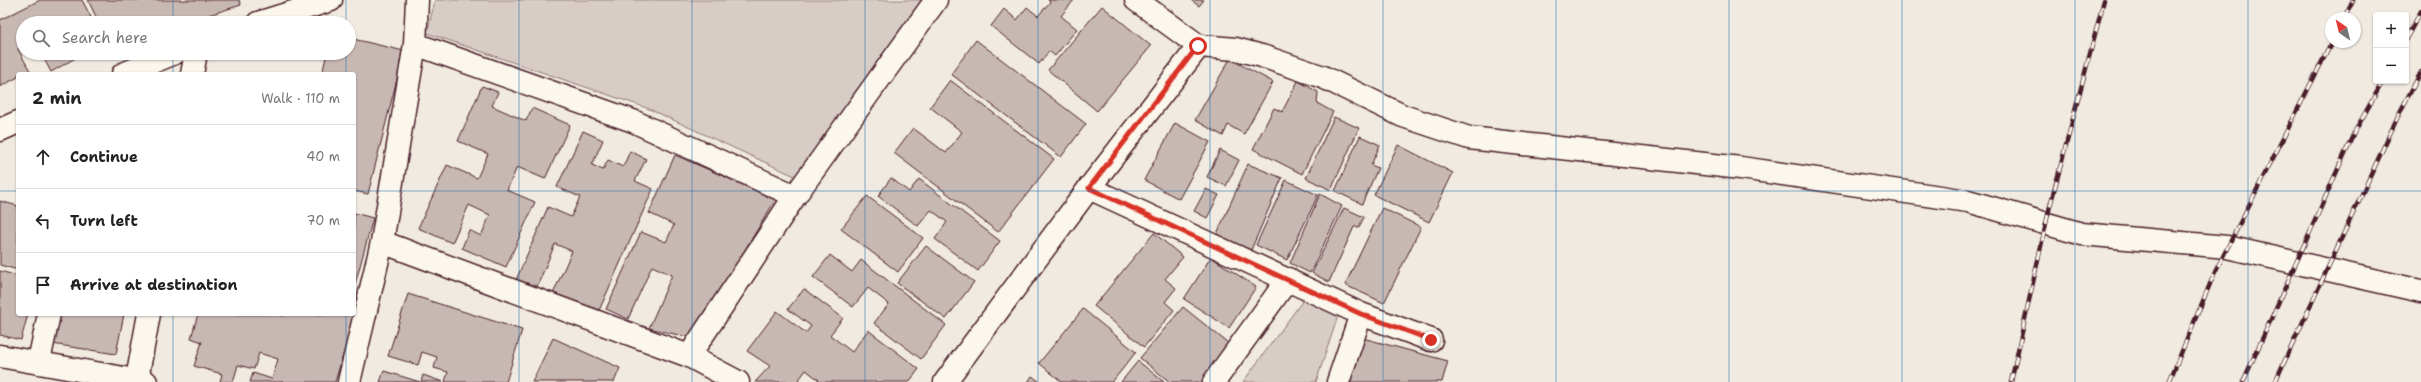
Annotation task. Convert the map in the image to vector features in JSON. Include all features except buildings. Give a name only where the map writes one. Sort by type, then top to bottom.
[{"type":"street","points":[[280,16],[331,0]]},
{"type":"street","points":[[349,382],[382,242],[415,44],[417,0]]},
{"type":"street","points":[[689,356],[795,196],[936,0]]},
{"type":"street","points":[[1136,0],[1198,46],[1236,49],[1262,56],[1323,77],[1403,116],[1469,138],[1741,168],[1968,201],[2082,234],[2227,247],[2421,291]]},
{"type":"street","points":[[415,44],[633,121],[795,196]]},
{"type":"street","points":[[945,382],[1089,188],[1198,46]]},
{"type":"street","points":[[129,72],[158,60]]},
{"type":"street","points":[[192,72],[195,60]]},
{"type":"street","points":[[0,130],[16,123]]},
{"type":"street","points":[[1089,188],[1361,314],[1431,340]]},
{"type":"street","points":[[382,242],[689,356],[738,382]]},
{"type":"street","points":[[1214,382],[1288,279]]},
{"type":"street","points":[[1338,382],[1361,314]]},
{"type":"street","points":[[39,361],[50,316]]},
{"type":"street","points":[[0,356],[39,361],[142,381],[149,316]]},
{"type":"shaded area","points":[[435,0],[922,0],[799,178],[647,108],[427,33]]},
{"type":"shaded area","points":[[1304,299],[1339,313],[1316,382],[1243,382]]},
{"type":"railway","points":[[2011,382],[2049,210],[2104,0]]},
{"type":"railway","points":[[2347,12],[2353,0]]},
{"type":"railway","points":[[2409,33],[2421,11]]},
{"type":"railway","points":[[2169,382],[2215,272],[2329,48]]},
{"type":"railway","points":[[2275,382],[2399,114],[2421,72]]},
{"type":"railway","points":[[2243,382],[2354,133],[2381,84]]},
{"type":"route","points":[[1198,46],[1089,188],[1361,314],[1431,340]]}]
